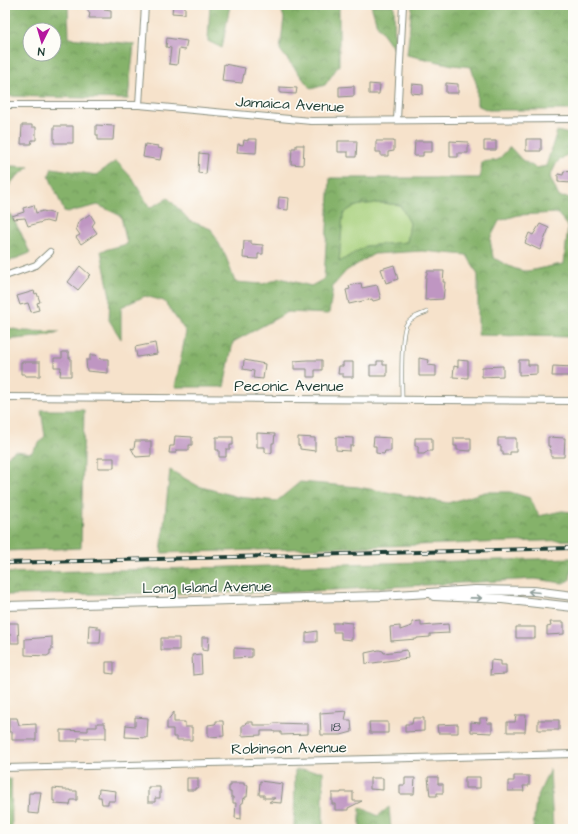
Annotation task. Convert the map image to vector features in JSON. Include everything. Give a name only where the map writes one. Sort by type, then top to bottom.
[{"type":"street","points":[[139,105],[145,5]]},
{"type":"street","points":[[397,120],[403,5]]},
{"type":"street","name":"Jamaica Avenue","points":[[5,105],[139,105],[311,121],[573,119]]},
{"type":"street","points":[[5,276],[36,265],[50,252]]},
{"type":"street","name":"Peconic Avenue","points":[[5,397],[573,401]]},
{"type":"street","name":"Long Island Avenue","points":[[5,606],[267,600],[409,595],[450,591],[494,590],[534,591],[573,596]]},
{"type":"street","name":"Long Island Avenue","points":[[409,595],[502,598],[573,607]]},
{"type":"street","name":"Robinson Avenue","points":[[5,768],[573,754]]},
{"type":"lane","points":[[402,400],[404,336],[406,325],[412,318],[427,312]]},
{"type":"green space","points":[[5,5],[68,5],[69,38],[134,44],[128,99],[5,96]]},
{"type":"green space","points":[[210,5],[230,5],[222,48],[208,41]]},
{"type":"green space","points":[[280,5],[339,5],[339,65],[325,85],[311,89],[280,50],[284,18]]},
{"type":"green space","points":[[371,5],[394,5],[395,50],[377,25]]},
{"type":"green space","points":[[412,5],[573,5],[573,110],[488,110],[477,105],[477,86],[471,67],[453,65],[407,55]]},
{"type":"green space","points":[[557,131],[573,135],[572,151],[557,162],[550,177],[559,197],[573,198],[573,337],[478,335],[478,275],[467,255],[422,251],[374,254],[346,271],[333,286],[329,314],[288,312],[233,342],[224,387],[175,387],[186,332],[164,301],[145,296],[121,307],[121,339],[109,320],[110,296],[101,251],[127,244],[121,216],[98,205],[69,212],[64,211],[49,176],[52,168],[96,175],[116,161],[132,178],[150,208],[168,198],[190,221],[211,229],[226,257],[235,282],[263,284],[280,278],[311,286],[324,279],[330,178],[480,178],[482,162],[498,160],[510,147],[522,160],[536,168],[546,166]],"holes":[[[382,203],[400,205],[410,223],[407,242],[366,246],[339,262],[343,215],[351,208],[356,206]],[[557,213],[568,226],[564,264],[523,271],[509,266],[493,257],[490,239],[499,221],[518,215]]]},
{"type":"green space","points":[[5,167],[29,167],[15,178],[5,191]]},
{"type":"green space","points":[[5,199],[6,207],[21,233],[30,253],[5,263]]},
{"type":"green space","points":[[382,203],[400,205],[410,223],[407,242],[366,246],[339,263],[343,215],[351,208],[356,206]]},
{"type":"green space","points":[[5,327],[22,331],[60,332],[37,337],[5,340]]},
{"type":"green space","points":[[41,410],[84,410],[81,548],[5,551],[5,458],[15,451],[31,453],[45,436]]},
{"type":"green space","points":[[170,470],[198,486],[238,497],[277,501],[300,482],[358,487],[448,503],[485,492],[510,492],[530,498],[539,516],[562,511],[573,512],[573,540],[161,553]]},
{"type":"green space","points":[[573,558],[570,580],[563,583],[535,579],[296,592],[5,595],[5,573]]},
{"type":"green space","points":[[550,769],[553,829],[533,829],[536,800]]},
{"type":"green space","points":[[295,770],[323,771],[323,829],[294,829]]},
{"type":"green space","points":[[5,779],[11,779],[12,829],[5,829]]},
{"type":"green space","points":[[360,807],[378,816],[389,807],[391,829],[360,829]]},
{"type":"building","points":[[89,5],[104,5],[104,9],[111,10],[111,18],[89,18],[90,13],[87,7]]},
{"type":"building","points":[[173,5],[185,5],[185,14],[172,13]]},
{"type":"building","points":[[167,38],[187,41],[185,50],[179,49],[177,65],[169,64],[171,48],[166,47]]},
{"type":"building","points":[[224,64],[245,68],[242,83],[222,81]]},
{"type":"building","points":[[446,83],[458,84],[458,93],[446,93]]},
{"type":"building","points":[[369,84],[380,85],[379,94],[369,94]]},
{"type":"building","points":[[412,84],[423,85],[423,94],[411,93]]},
{"type":"building","points":[[354,86],[354,96],[339,97],[339,87]]},
{"type":"building","points":[[280,87],[297,88],[296,94],[280,93]]},
{"type":"building","points":[[22,125],[32,125],[32,127],[36,127],[36,140],[32,140],[31,144],[21,144]]},
{"type":"building","points":[[96,125],[114,126],[113,140],[98,140],[98,135],[96,135]]},
{"type":"building","points":[[54,126],[73,126],[73,143],[54,143]]},
{"type":"building","points":[[248,139],[257,139],[256,153],[237,152],[238,144],[243,145],[244,140],[248,141]]},
{"type":"building","points":[[526,139],[541,139],[541,151],[526,151]]},
{"type":"building","points":[[338,141],[357,141],[356,157],[348,157],[348,152],[338,152]]},
{"type":"building","points":[[376,141],[394,141],[394,151],[388,152],[388,156],[381,156],[381,152],[376,152]]},
{"type":"building","points":[[415,141],[432,141],[432,152],[423,152],[423,156],[414,156]]},
{"type":"building","points":[[450,141],[468,142],[468,153],[458,153],[458,157],[450,157]]},
{"type":"building","points":[[484,141],[496,141],[496,150],[484,150]]},
{"type":"building","points":[[145,144],[158,146],[158,148],[162,149],[160,160],[143,157]]},
{"type":"building","points":[[296,145],[304,145],[303,165],[291,164],[292,148],[296,148]]},
{"type":"building","points":[[199,153],[208,154],[206,174],[198,173]]},
{"type":"building","points":[[564,171],[572,172],[571,183],[558,182],[558,174],[563,175]]},
{"type":"building","points":[[279,197],[289,198],[288,210],[278,209]]},
{"type":"building","points":[[34,205],[36,213],[43,211],[55,214],[53,223],[46,221],[28,226],[25,218],[13,219],[12,216],[24,212],[23,208]]},
{"type":"building","points":[[90,214],[95,222],[92,226],[97,233],[81,244],[76,237],[80,235],[76,229],[78,222]]},
{"type":"building","points":[[540,224],[549,228],[540,250],[525,243],[529,233],[533,235]]},
{"type":"building","points":[[244,241],[251,241],[251,244],[263,245],[263,254],[258,254],[258,259],[243,258]]},
{"type":"building","points":[[394,265],[398,279],[386,283],[381,269]]},
{"type":"building","points":[[80,266],[90,275],[78,290],[68,282]]},
{"type":"building","points":[[427,271],[444,271],[443,282],[445,282],[443,299],[425,300]]},
{"type":"building","points":[[361,283],[362,288],[377,285],[381,299],[373,301],[372,299],[349,304],[346,290],[350,289],[349,286]]},
{"type":"building","points":[[34,291],[35,294],[37,293],[40,302],[37,303],[39,310],[31,312],[28,303],[20,305],[17,296]]},
{"type":"building","points":[[155,343],[157,354],[137,357],[135,347]]},
{"type":"building","points":[[62,352],[69,352],[69,358],[71,358],[71,376],[60,376],[61,367],[54,367],[54,358],[62,358]]},
{"type":"building","points":[[90,355],[96,355],[100,359],[108,359],[108,373],[87,371],[86,360],[90,360]]},
{"type":"building","points":[[419,358],[429,360],[428,365],[436,366],[436,376],[419,376]]},
{"type":"building","points":[[244,360],[265,364],[263,379],[253,378],[254,371],[243,369]]},
{"type":"building","points":[[322,360],[322,370],[315,370],[315,377],[307,377],[307,369],[294,369],[294,361]]},
{"type":"building","points":[[458,360],[468,361],[468,378],[453,377],[454,366],[458,367]]},
{"type":"building","points":[[519,360],[528,360],[528,365],[537,365],[537,374],[519,375]]},
{"type":"building","points":[[377,361],[383,361],[383,365],[387,365],[387,376],[370,376],[370,365],[377,365]]},
{"type":"building","points":[[21,362],[40,362],[40,376],[25,376],[25,374],[21,374]]},
{"type":"building","points":[[343,362],[353,362],[353,377],[343,377],[343,374],[338,374],[339,366],[343,366]]},
{"type":"building","points":[[503,366],[503,376],[482,377],[482,367]]},
{"type":"building","points":[[553,366],[573,367],[573,376],[552,376]]},
{"type":"building","points":[[257,433],[275,434],[274,443],[272,443],[272,452],[266,453],[265,447],[257,447]]},
{"type":"building","points":[[175,436],[192,437],[192,445],[189,445],[189,450],[176,450],[176,453],[169,453],[170,446],[174,446]]},
{"type":"building","points":[[216,437],[233,437],[233,445],[230,445],[230,449],[226,449],[226,457],[219,457],[219,450],[216,450]]},
{"type":"building","points":[[298,437],[315,438],[315,451],[300,449],[300,446],[298,445]]},
{"type":"building","points":[[336,437],[353,438],[353,446],[350,446],[350,451],[336,450]]},
{"type":"building","points":[[374,437],[391,438],[391,451],[385,451],[384,454],[376,453],[376,446],[373,446]]},
{"type":"building","points":[[548,437],[565,438],[564,457],[551,457],[551,450],[549,450],[550,446],[548,446]]},
{"type":"building","points":[[415,438],[432,438],[432,451],[428,451],[424,454],[418,454],[418,446],[415,446]]},
{"type":"building","points":[[454,438],[471,438],[471,451],[457,450],[457,446],[454,446]]},
{"type":"building","points":[[498,438],[516,438],[516,452],[510,452],[510,455],[503,455],[501,446],[498,446]]},
{"type":"building","points":[[135,441],[151,441],[151,456],[136,457],[131,448],[134,449]]},
{"type":"building","points":[[98,458],[114,458],[114,468],[98,468]]},
{"type":"building","points":[[421,621],[421,626],[448,624],[449,633],[430,634],[430,637],[391,641],[390,627],[400,626],[400,630],[412,626],[412,622]]},
{"type":"building","points":[[550,622],[564,622],[564,634],[547,635],[547,627],[551,626]]},
{"type":"building","points":[[18,623],[19,643],[11,643],[10,634],[5,635],[5,624]]},
{"type":"building","points":[[333,623],[352,623],[352,640],[341,639],[341,632],[333,632]]},
{"type":"building","points":[[89,625],[97,626],[97,629],[101,629],[100,643],[88,643]]},
{"type":"building","points":[[516,627],[535,627],[535,638],[516,638]]},
{"type":"building","points":[[317,631],[317,642],[306,642],[306,633]]},
{"type":"building","points":[[52,637],[52,650],[50,650],[50,654],[47,656],[25,655],[25,639]]},
{"type":"building","points":[[202,637],[209,637],[208,651],[202,650]]},
{"type":"building","points":[[161,638],[179,638],[179,650],[161,650]]},
{"type":"building","points":[[234,648],[252,649],[252,657],[234,658]]},
{"type":"building","points":[[379,650],[383,651],[384,653],[407,650],[408,658],[366,664],[365,653]]},
{"type":"building","points":[[201,654],[202,674],[193,675],[192,655]]},
{"type":"building","points":[[491,660],[501,661],[501,665],[506,665],[506,674],[490,675]]},
{"type":"building","points":[[106,662],[114,662],[114,674],[106,673]]},
{"type":"building","points":[[347,711],[345,720],[351,720],[352,732],[341,735],[321,735],[320,713]]},
{"type":"building","points":[[174,712],[174,722],[185,722],[185,727],[192,727],[192,740],[177,740],[177,737],[173,737],[173,729],[167,729],[167,721]]},
{"type":"building","points":[[516,715],[526,715],[525,732],[507,732],[507,722],[515,722]]},
{"type":"building","points":[[135,717],[148,718],[147,738],[125,737],[126,725],[135,726]]},
{"type":"building","points":[[9,718],[17,718],[19,725],[36,724],[36,740],[12,740],[12,732],[9,732]]},
{"type":"building","points":[[413,718],[424,718],[424,731],[405,732],[405,724],[412,724]]},
{"type":"building","points":[[480,718],[488,718],[487,723],[492,723],[492,733],[471,732],[471,722],[480,723]]},
{"type":"building","points":[[538,720],[559,720],[559,730],[538,730]]},
{"type":"building","points":[[216,721],[223,721],[224,736],[208,737],[208,725],[215,724]]},
{"type":"building","points":[[246,722],[253,722],[253,725],[271,725],[274,723],[308,724],[308,734],[281,735],[281,732],[261,731],[261,735],[242,736],[242,725],[245,725]]},
{"type":"building","points":[[369,722],[388,722],[388,733],[370,733]]},
{"type":"building","points":[[97,723],[105,723],[106,738],[78,738],[78,741],[61,741],[61,730],[88,731],[88,727],[97,727]]},
{"type":"building","points":[[458,724],[458,733],[438,733],[437,725]]},
{"type":"building","points":[[514,776],[529,776],[529,786],[523,786],[524,791],[508,791],[508,781],[514,781]]},
{"type":"building","points":[[428,777],[438,777],[438,784],[443,784],[443,793],[437,793],[437,796],[430,796]]},
{"type":"building","points":[[465,777],[480,777],[480,788],[465,788]]},
{"type":"building","points":[[187,778],[198,778],[198,788],[195,788],[195,790],[187,790]]},
{"type":"building","points":[[370,778],[383,778],[383,790],[370,789]]},
{"type":"building","points":[[405,778],[415,778],[414,794],[400,794],[400,785],[405,785]]},
{"type":"building","points":[[260,781],[283,784],[281,803],[269,802],[275,798],[264,798],[264,795],[259,795]]},
{"type":"building","points":[[231,783],[244,783],[244,785],[248,785],[247,797],[245,797],[245,799],[244,798],[243,803],[241,803],[241,819],[235,818],[236,803],[233,803],[233,797],[231,797],[231,792],[229,792],[229,786],[231,786]]},
{"type":"building","points":[[148,787],[160,787],[160,798],[155,798],[155,802],[148,802]]},
{"type":"building","points":[[53,788],[77,791],[77,800],[71,800],[70,805],[55,804],[55,801],[53,801]]},
{"type":"building","points":[[99,789],[116,791],[115,801],[108,801],[108,804],[102,804],[101,797],[98,797]]},
{"type":"building","points":[[41,792],[38,814],[28,813],[29,793]]},
{"type":"building","points":[[353,792],[353,801],[362,801],[348,808],[348,810],[335,810],[335,804],[332,804],[332,793]]},
{"type":"railway","points":[[5,563],[573,548]]}]
